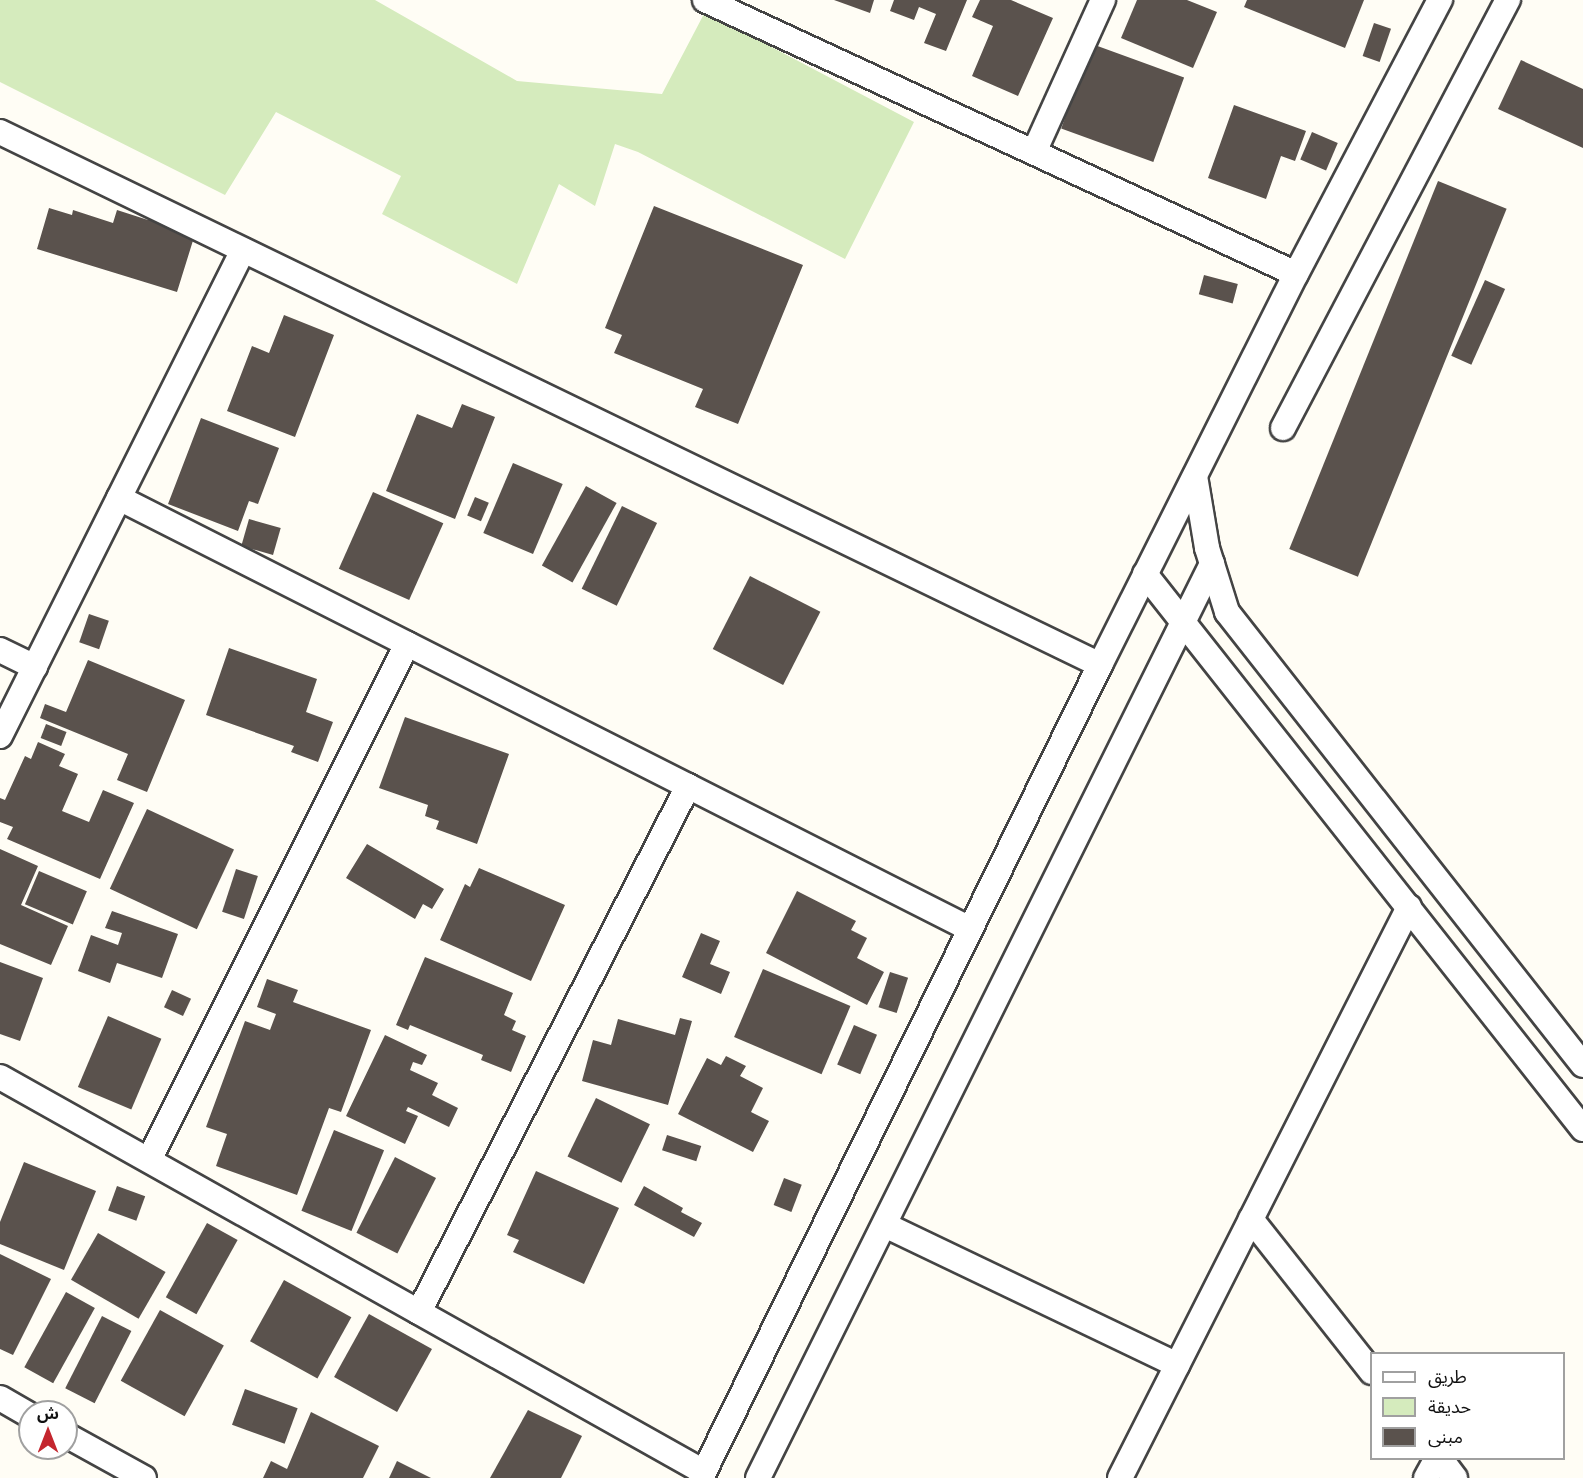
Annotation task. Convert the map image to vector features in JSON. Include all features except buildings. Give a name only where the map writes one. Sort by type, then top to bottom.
[{"type":"street","points":[[705,0],[1296,274]]},
{"type":"street","points":[[1034,153],[1104,0]]},
{"type":"street","points":[[0,1077],[419,1311],[703,1475],[1145,574],[1296,274],[1440,0]]},
{"type":"street","points":[[1283,428],[1508,0]]},
{"type":"street","points":[[0,132],[1100,665]]},
{"type":"street","points":[[0,736],[243,250]]},
{"type":"street","points":[[1195,476],[1212,564],[1227,612],[1583,1065]]},
{"type":"street","points":[[119,498],[970,929]]},
{"type":"street","points":[[758,1478],[1212,564]]},
{"type":"street","points":[[1145,574],[1583,1129]]},
{"type":"street","points":[[149,1160],[407,644]]},
{"type":"street","points":[[0,650],[35,667]]},
{"type":"street","points":[[419,1311],[688,786]]},
{"type":"street","points":[[1120,1478],[1409,907]]},
{"type":"street","points":[[1251,1220],[1370,1371]]},
{"type":"street","points":[[885,1225],[1177,1365]]},
{"type":"street","points":[[0,1398],[18,1408]]},
{"type":"street","points":[[78,1442],[144,1478]]},
{"type":"street","points":[[1426,1478],[1437,1460]]},
{"type":"street","points":[[1440,1460],[1455,1478]]},
{"type":"green space","points":[[0,0],[375,0],[517,81],[662,94],[705,12],[914,122],[845,259],[638,152],[615,144],[595,206],[559,184],[517,284],[382,214],[401,176],[276,112],[225,195],[0,82]]}]
